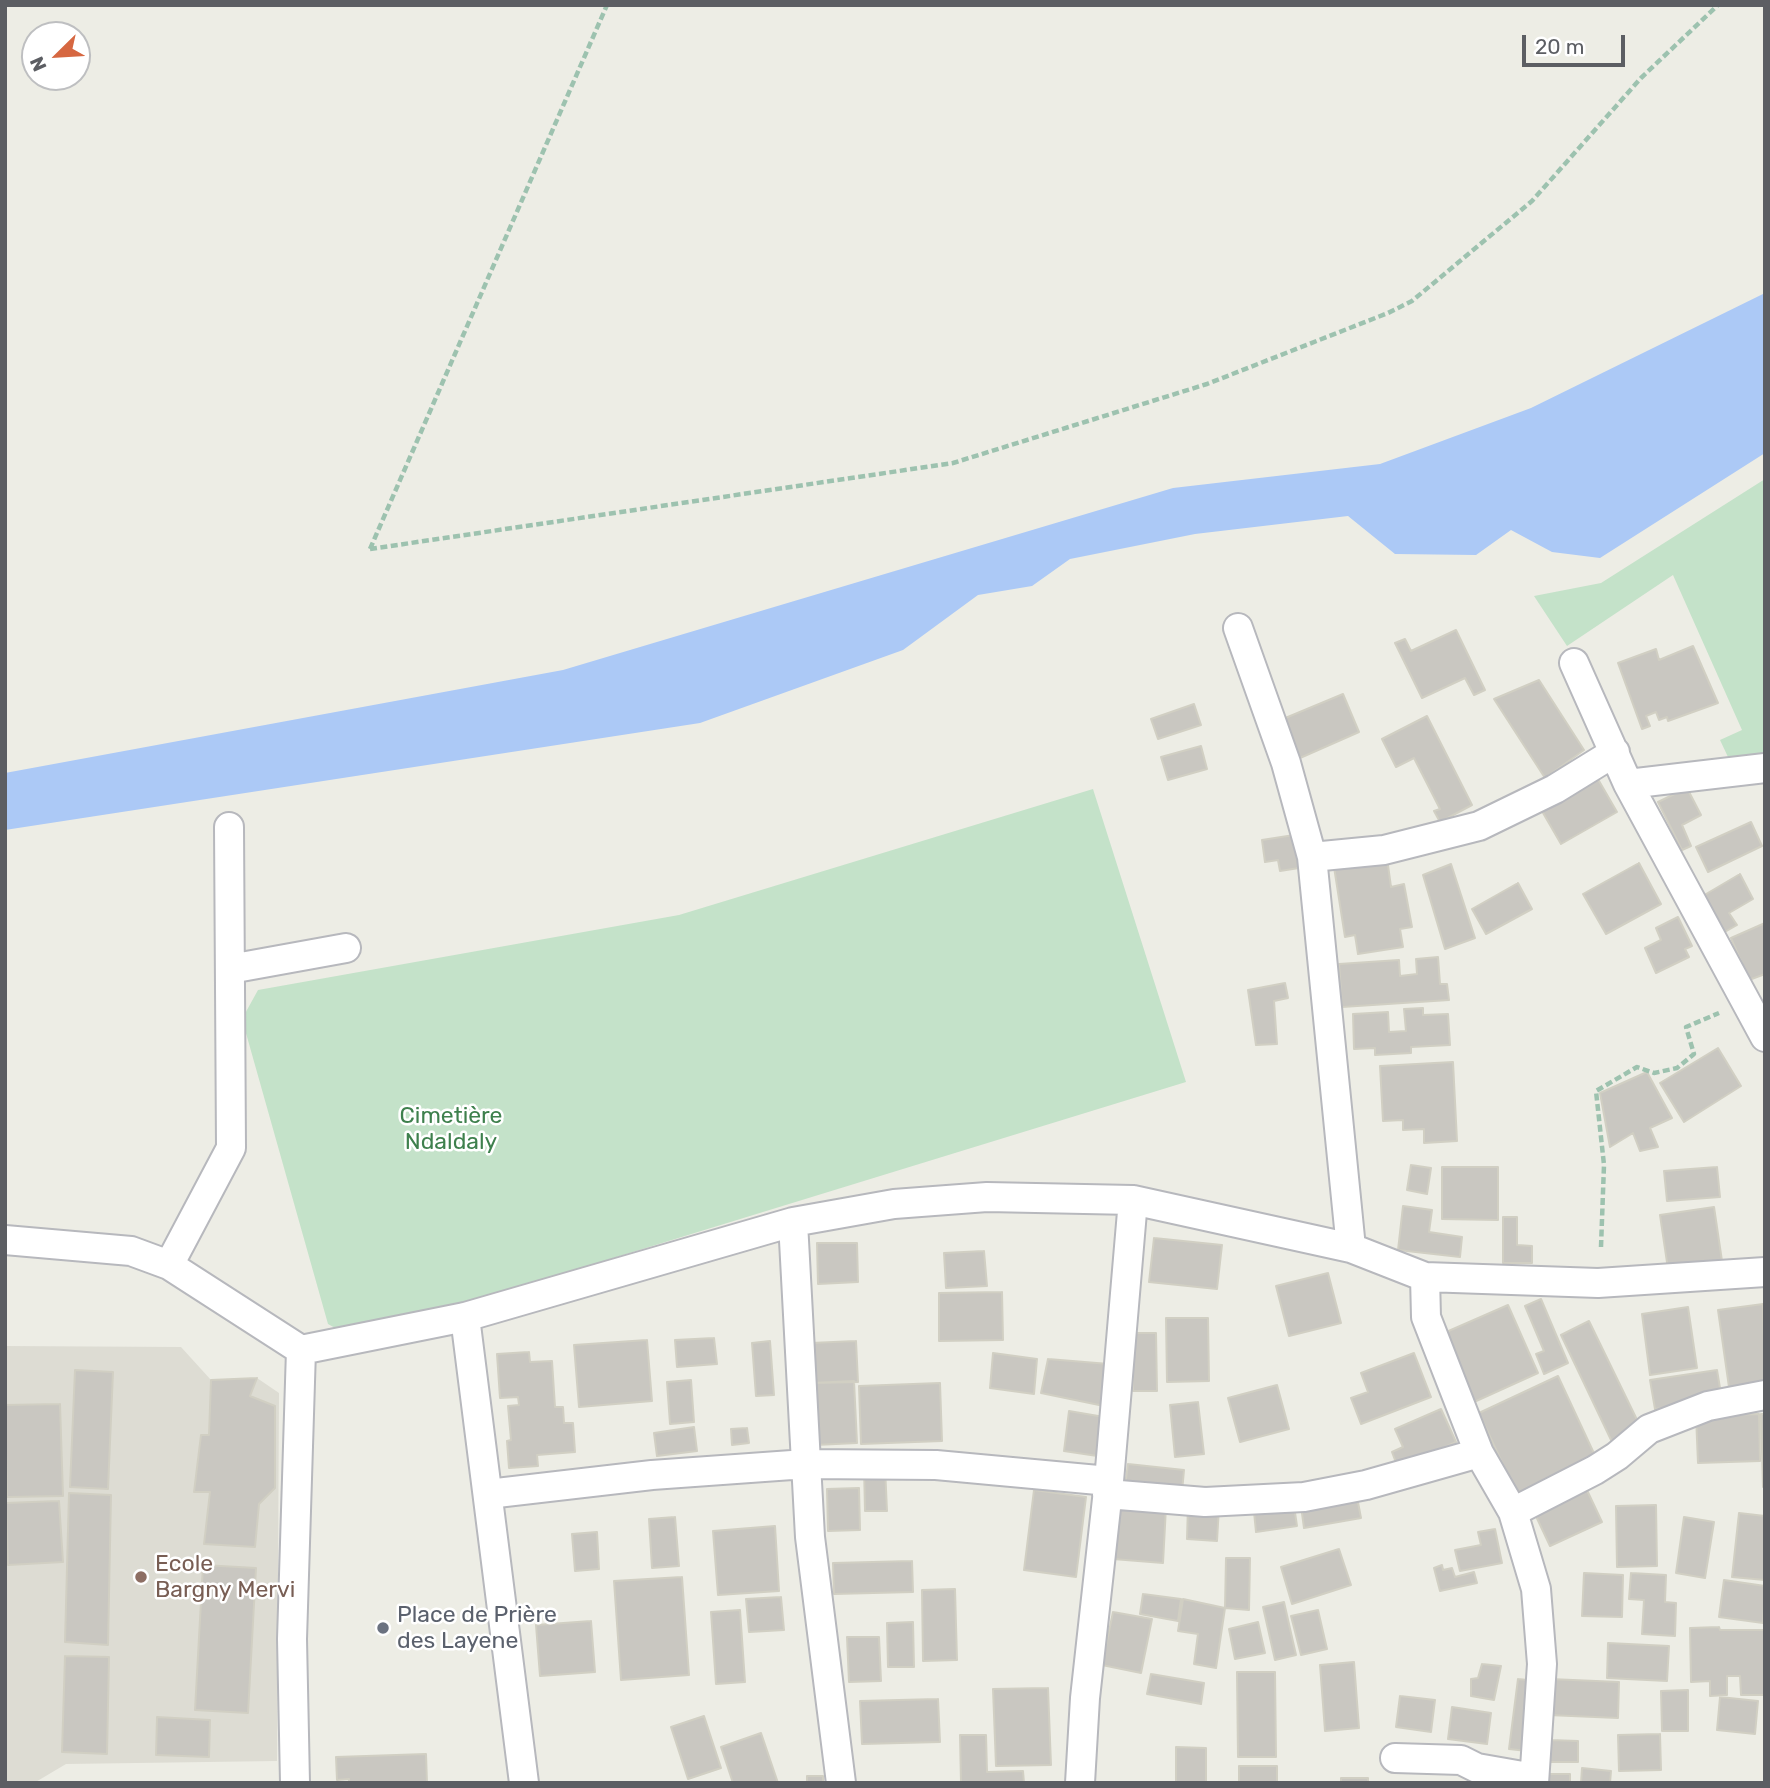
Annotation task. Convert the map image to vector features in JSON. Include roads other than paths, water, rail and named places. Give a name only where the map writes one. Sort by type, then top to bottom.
[{"type":"street","points":[[1238,628],[1286,763],[1312,857],[1351,1248]]},
{"type":"street","points":[[1574,663],[1628,784],[1765,1037]]},
{"type":"street","points":[[1312,857],[1384,850],[1479,826],[1555,789],[1615,751]]},
{"type":"street","points":[[1628,784],[1765,768]]},
{"type":"street","points":[[169,1265],[231,1148],[229,827]]},
{"type":"street","points":[[230,969],[346,948]]},
{"type":"street","points":[[5,1240],[131,1251],[169,1265],[219,1294],[301,1350],[465,1317],[793,1222],[894,1204],[987,1198],[1133,1200],[1351,1248],[1425,1277],[1598,1283],[1765,1272]]},
{"type":"street","points":[[1080,1783],[1085,1698],[1108,1488],[1133,1200]]},
{"type":"street","points":[[793,1222],[810,1537],[841,1783]]},
{"type":"street","points":[[1395,1758],[1461,1760],[1477,1768],[1534,1780],[1542,1664],[1536,1588],[1513,1512],[1479,1453],[1426,1317],[1425,1277]]},
{"type":"street","points":[[465,1317],[524,1783]]},
{"type":"street","points":[[295,1783],[292,1639],[301,1350]]},
{"type":"street","points":[[1513,1512],[1606,1463],[1649,1429],[1708,1406],[1765,1395]]},
{"type":"street","points":[[488,1494],[652,1475],[806,1464],[936,1465],[1205,1502],[1304,1497],[1366,1485],[1479,1453]]},
{"type":"water","points":[[1765,293],[1765,453],[1600,558],[1552,552],[1511,530],[1476,555],[1395,554],[1348,516],[1195,534],[1070,559],[1032,586],[978,595],[903,650],[700,723],[5,830],[5,773],[563,670],[1173,488],[1380,464],[1531,408]]},
{"type":"place","name":"Ecole Bargny Mervi","points":[[141,1577]]},
{"type":"place","name":"Place de Prière des Layene","points":[[383,1628]]},
{"type":"park label","name":"Cimetière Ndaldaly","points":[[451,1129]]}]
